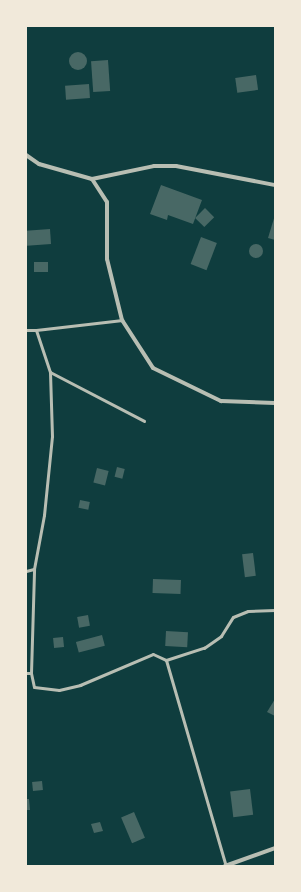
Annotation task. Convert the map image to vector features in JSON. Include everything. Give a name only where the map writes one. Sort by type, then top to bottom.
[{"type":"street","points":[[26,155],[39,164],[92,179],[154,166],[176,166],[275,185]]},
{"type":"street","points":[[92,179],[107,202],[107,259],[122,320],[153,368],[221,401],[275,403]]},
{"type":"street","points":[[225,866],[275,848]]},
{"type":"lane","points":[[26,330],[122,320]]},
{"type":"lane","points":[[36,330],[50,372],[52,436],[44,515],[34,569],[31,673],[34,687],[59,690],[80,685],[153,654],[166,660],[204,648],[220,636],[233,617],[248,611],[275,610]]},
{"type":"lane","points":[[50,372],[144,421]]},
{"type":"lane","points":[[26,571],[34,569]]},
{"type":"lane","points":[[166,660],[225,866]]},
{"type":"lane","points":[[26,673],[31,673]]},
{"type":"building","points":[[78,52],[84,55],[87,61],[84,67],[78,70],[72,67],[69,61],[72,55]]},
{"type":"building","points":[[108,60],[110,91],[93,92],[91,61]]},
{"type":"building","points":[[256,75],[258,90],[237,93],[235,78]]},
{"type":"building","points":[[89,84],[90,98],[66,100],[65,86]]},
{"type":"building","points":[[161,185],[202,200],[193,224],[168,215],[167,220],[150,214]]},
{"type":"building","points":[[205,208],[214,217],[204,227],[195,218]]},
{"type":"building","points":[[275,215],[275,240],[268,238]]},
{"type":"building","points":[[50,229],[51,244],[27,246],[26,231]]},
{"type":"building","points":[[201,237],[217,243],[206,270],[191,264]]},
{"type":"building","points":[[253,244],[259,244],[263,248],[263,254],[259,258],[253,258],[249,254],[249,248]]},
{"type":"building","points":[[34,262],[48,262],[48,272],[34,272]]},
{"type":"building","points":[[117,467],[125,469],[122,479],[115,477]]},
{"type":"building","points":[[97,468],[109,471],[105,485],[93,483]]},
{"type":"building","points":[[80,500],[90,502],[88,510],[78,508]]},
{"type":"building","points":[[253,553],[256,576],[245,577],[242,554]]},
{"type":"building","points":[[153,579],[181,580],[180,594],[153,593]]},
{"type":"building","points":[[88,615],[90,626],[79,628],[77,617]]},
{"type":"building","points":[[166,631],[188,632],[187,647],[165,646]]},
{"type":"building","points":[[102,635],[105,646],[79,653],[76,642]]},
{"type":"building","points":[[63,637],[64,647],[54,648],[53,638]]},
{"type":"building","points":[[275,699],[275,716],[267,712]]},
{"type":"building","points":[[42,781],[43,790],[33,791],[32,782]]},
{"type":"building","points":[[250,789],[253,815],[233,817],[230,791]]},
{"type":"building","points":[[26,799],[29,799],[30,810],[26,810]]},
{"type":"building","points":[[134,812],[145,838],[132,843],[121,817]]},
{"type":"building","points":[[100,822],[103,831],[94,833],[91,824]]}]
